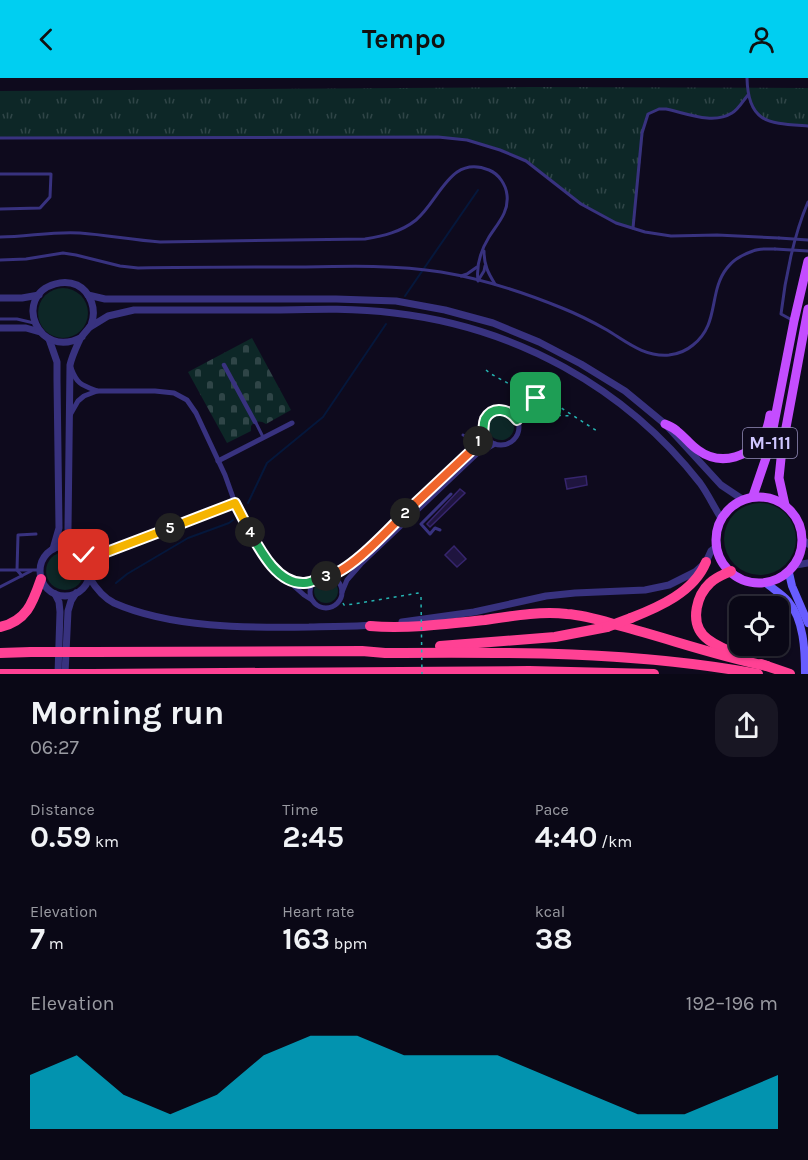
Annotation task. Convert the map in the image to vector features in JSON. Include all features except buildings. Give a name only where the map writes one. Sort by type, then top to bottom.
[{"type":"highway","points":[[362,651],[545,638],[607,627],[658,608],[680,593],[701,573],[706,562]]},
{"type":"highway","points":[[730,572],[716,578],[704,590],[696,607],[697,625],[702,634],[712,643],[790,674]]},
{"type":"highway","points":[[0,627],[13,622],[28,610],[33,602],[38,573]]},
{"type":"highway","points":[[370,626],[388,627],[523,615],[567,614],[585,616],[739,661],[767,666]]},
{"type":"highway","points":[[0,653],[542,652],[635,658],[758,674]]},
{"type":"highway","points":[[0,674],[529,671],[654,674]]},
{"type":"main road","name":"M-111","points":[[753,496],[769,449],[808,261]]},
{"type":"main road","name":"M-111","points":[[766,583],[780,579],[789,573],[796,565],[806,542],[797,518],[785,505],[779,478],[782,449],[808,309]]},
{"type":"main road","points":[[665,424],[704,454],[724,459],[738,456],[753,448],[766,432],[773,398],[781,388]]},
{"type":"main road","points":[[785,505],[769,497],[753,496],[729,507],[721,518],[716,547],[721,560],[730,572],[747,581],[766,583],[788,601],[802,633],[805,672]]},
{"type":"main road","points":[[789,573],[792,586],[808,623]]},
{"type":"street","points":[[40,332],[35,323],[33,309],[36,299],[50,286],[64,282],[78,286],[88,295],[93,306],[90,327]]},
{"type":"street","points":[[0,298],[39,295]]},
{"type":"street","points":[[88,295],[133,299],[336,298],[396,301],[445,310],[494,323],[540,342],[581,364],[625,392],[665,424],[721,485],[742,500]]},
{"type":"street","points":[[74,548],[68,529],[70,365],[72,357],[81,337],[90,327],[108,316],[134,310],[337,309],[393,313],[442,321],[490,334],[536,352],[577,374],[620,403],[656,434],[701,484],[721,518]]},
{"type":"street","points":[[0,328],[26,328],[40,332],[50,339],[66,343],[81,337]]},
{"type":"street","points":[[50,339],[57,362],[59,528],[53,549]]},
{"type":"street","points":[[70,365],[75,378],[82,386],[97,391],[155,391],[174,393],[187,400],[196,413],[235,503],[261,551],[277,571],[320,607],[330,607],[338,602],[347,580],[361,564],[477,454],[495,444],[507,444],[512,441],[518,431],[517,420],[509,412],[503,410],[492,412],[484,420],[483,432],[471,451],[352,564],[339,573],[321,577],[314,582],[310,590],[312,600]]},
{"type":"street","points":[[224,365],[255,422]]},
{"type":"street","points":[[70,415],[78,401],[97,391]]},
{"type":"street","points":[[218,461],[292,423]]},
{"type":"street","points":[[483,432],[495,444]]},
{"type":"street","points":[[84,555],[104,553],[235,503]]},
{"type":"street","points":[[104,553],[96,560],[89,574],[86,584],[69,596],[62,596],[48,590],[38,573],[41,561],[53,549],[63,546],[74,548],[84,555],[89,565],[89,574],[99,591],[112,602],[167,619],[204,624],[272,627],[370,626],[425,620],[546,596],[645,590],[669,585],[695,572],[706,562],[711,551],[716,547]]},
{"type":"street","points":[[796,565],[808,563]]},
{"type":"street","points":[[330,576],[339,582],[342,592]]},
{"type":"street","points":[[291,582],[314,582]]},
{"type":"street","points":[[65,674],[68,611],[76,593]]},
{"type":"street","points":[[55,594],[60,612],[58,674]]},
{"type":"lane","points":[[747,78],[752,109],[765,119],[778,124],[808,126]]},
{"type":"lane","points":[[633,228],[642,133],[648,114],[659,109],[666,109],[707,118],[720,118],[734,112],[748,95]]},
{"type":"lane","points":[[0,138],[438,137],[467,140],[526,161],[581,204],[616,223],[645,232],[671,236],[717,235],[808,240]]},
{"type":"lane","points":[[0,237],[79,233],[160,242],[379,237],[395,232],[417,219],[453,175],[462,169],[474,167],[493,171],[505,186],[507,197],[507,208],[484,246],[477,267],[478,281]]},
{"type":"lane","points":[[0,174],[51,174],[50,197],[40,208],[0,209]]},
{"type":"lane","points":[[794,321],[781,314],[782,302],[802,217],[808,202]]},
{"type":"lane","points":[[484,246],[487,272],[496,285]]},
{"type":"lane","points":[[0,260],[26,259],[63,253],[138,268],[351,266],[441,272],[524,293],[565,309],[646,353],[668,355],[687,350],[707,330],[721,278],[727,268],[742,255],[755,250],[808,251]]},
{"type":"lane","points":[[478,281],[483,275],[485,265]]},
{"type":"lane","points":[[459,276],[477,267]]},
{"type":"lane","points":[[0,319],[35,323]]},
{"type":"lane","points":[[255,422],[263,437]]},
{"type":"lane","points":[[463,435],[477,442]]},
{"type":"lane","points":[[440,530],[435,528],[430,534],[421,525],[451,494]]},
{"type":"lane","points":[[22,576],[17,570],[18,535],[36,534]]},
{"type":"lane","points":[[0,570],[38,573]]},
{"type":"lane","points":[[0,587],[22,576],[38,573]]},
{"type":"path","points":[[486,370],[527,395],[552,402],[597,431]]},
{"type":"path","points":[[517,420],[528,408],[527,395]]},
{"type":"path","points":[[528,408],[553,415],[572,416]]},
{"type":"path","points":[[343,603],[344,605],[354,604],[418,593],[421,597],[415,673]]},
{"type":"green space","points":[[531,87],[808,88],[808,126],[779,124],[765,119],[753,110],[748,96],[734,112],[720,119],[666,109],[652,111],[645,120],[633,228],[592,210],[517,156],[495,147],[461,140],[438,137],[0,138],[0,91]]},
{"type":"green space","points":[[63,288],[77,292],[84,299],[88,313],[84,327],[77,334],[63,338],[49,334],[42,327],[38,313],[42,299],[49,292]]},
{"type":"green space","points":[[252,338],[291,410],[266,424],[255,422],[251,426],[251,431],[227,443],[188,372]]},
{"type":"green space","points":[[501,414],[510,418],[514,427],[510,436],[501,440],[492,436],[488,427],[492,418]]},
{"type":"green space","points":[[760,503],[780,509],[790,519],[796,539],[790,559],[780,569],[760,575],[740,569],[730,559],[724,539],[730,519],[740,509]]},
{"type":"green space","points":[[65,552],[79,557],[84,571],[79,585],[65,590],[51,585],[46,571],[51,557]]},
{"type":"green space","points":[[326,579],[335,582],[338,591],[335,600],[326,603],[317,600],[314,591],[317,582]]},
{"type":"waterway","points":[[405,296],[478,190]]},
{"type":"waterway","points":[[248,503],[267,463],[323,417],[386,324]]},
{"type":"waterway","points":[[116,583],[127,574],[188,538],[233,520]]},
{"type":"route","points":[[84,555],[104,553],[235,503],[261,551],[277,571],[291,582],[314,582],[321,577],[339,573],[352,564],[471,451],[483,432],[484,420],[492,412],[503,410],[509,412],[517,420],[528,408],[529,397],[527,395],[536,398]]}]
